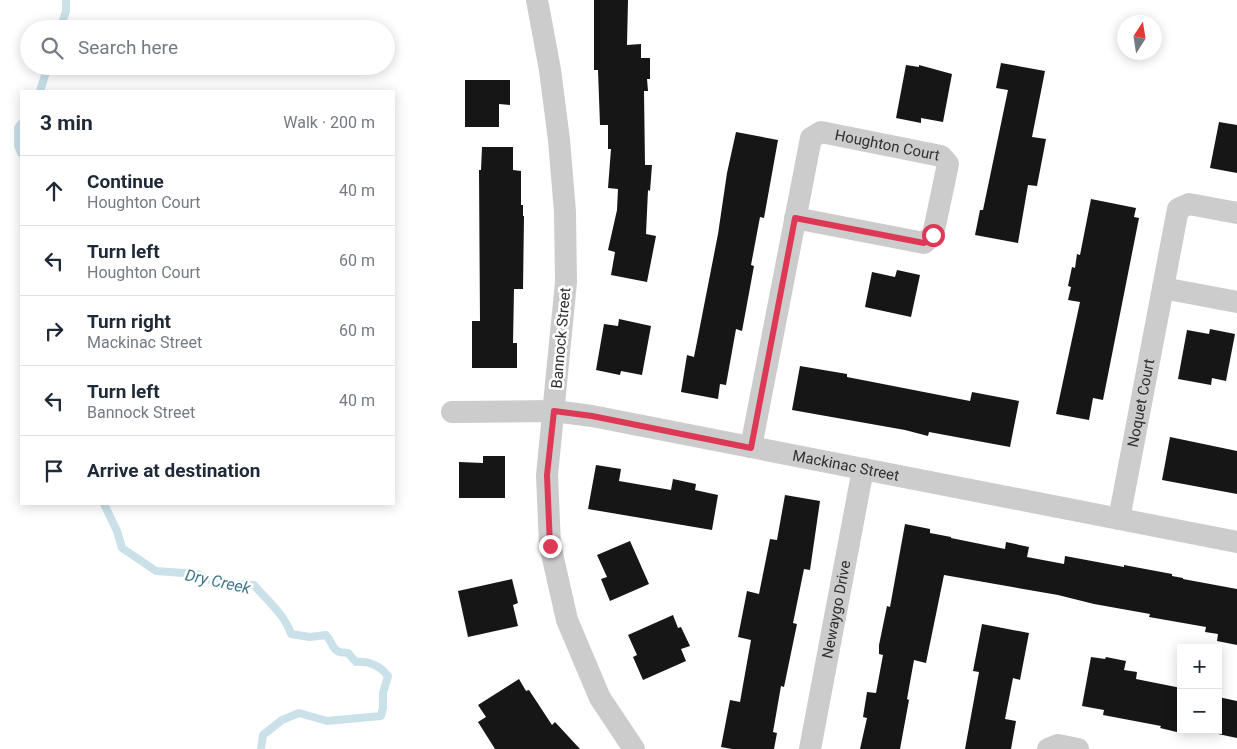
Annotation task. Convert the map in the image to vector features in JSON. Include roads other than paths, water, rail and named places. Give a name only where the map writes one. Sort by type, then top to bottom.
[{"type":"street","name":"Bannock Street","points":[[537,0],[560,140],[565,212],[566,282],[547,475],[550,546],[567,620],[600,698],[634,749]]},
{"type":"street","name":"Houghton Court","points":[[751,448],[795,218],[811,138],[821,132],[941,156],[948,164],[933,235],[924,243],[795,218]]},
{"type":"street","name":"Noquet Court","points":[[1119,519],[1178,209],[1189,204],[1237,213]]},
{"type":"street","points":[[1163,288],[1237,302]]},
{"type":"street","name":"Mackinac Street","points":[[452,412],[554,411],[592,416],[1237,542]]},
{"type":"street","name":"Newaygo Drive","points":[[810,749],[864,469]]},
{"type":"street","points":[[1048,749],[1058,745],[1078,749]]},
{"type":"waterway","name":"Dry Creek","points":[[63,20],[66,11],[66,0]]},
{"type":"waterway","name":"Dry Creek","points":[[40,90],[45,75]]},
{"type":"waterway","name":"Dry Creek","points":[[20,125],[18,128],[18,146],[20,151]]},
{"type":"waterway","name":"Dry Creek","points":[[104,505],[117,531],[122,548],[156,571],[197,574],[219,584],[254,585],[285,620],[291,634],[310,637],[326,635],[338,651],[348,653],[356,662],[374,665],[388,676],[383,693],[381,716],[327,721],[299,713],[282,720],[263,735],[261,749]]}]
